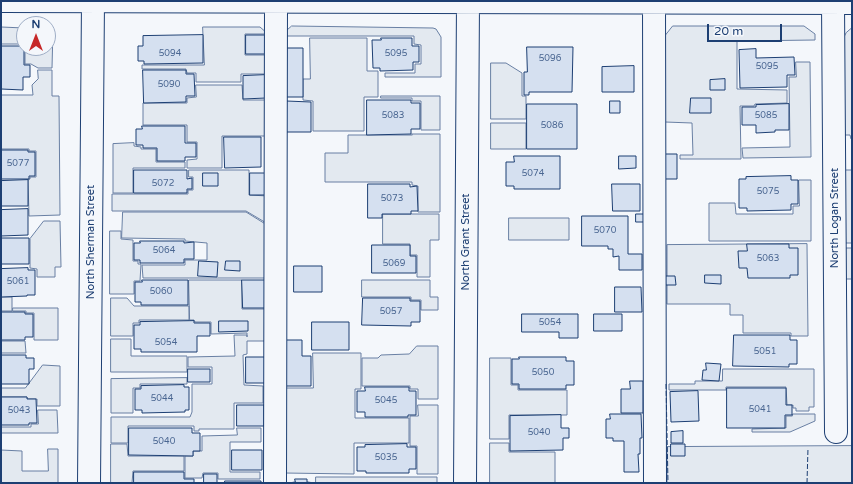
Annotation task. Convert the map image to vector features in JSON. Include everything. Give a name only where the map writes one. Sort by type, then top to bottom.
[{"type":"street","points":[[1,1],[845,3]]},
{"type":"street","name":"North Sherman Street","points":[[89,483],[93,1]]},
{"type":"street","points":[[275,483],[276,2]]},
{"type":"street","name":"North Grant Street","points":[[465,483],[468,2]]},
{"type":"street","points":[[654,3],[655,483]]},
{"type":"street","name":"North Logan Street","points":[[836,432],[845,3]]},
{"type":"shaded area","points":[[292,26],[436,29],[441,37],[441,77],[385,77],[385,73],[415,73],[415,64],[421,64],[421,45],[414,44],[414,36],[284,36],[284,33]]},
{"type":"shaded area","points":[[673,26],[804,26],[815,34],[815,40],[737,41],[737,89],[787,90],[787,103],[740,106],[741,159],[680,159],[680,155],[693,155],[692,123],[665,122],[665,36]]},
{"type":"shaded area","points":[[1,27],[16,28],[16,44],[1,44]]},
{"type":"shaded area","points":[[203,27],[260,27],[268,34],[245,34],[245,55],[268,55],[268,74],[241,74],[241,82],[196,82],[196,73],[187,73],[186,69],[142,69],[142,65],[204,65]]},
{"type":"shaded area","points":[[852,28],[851,139],[850,135],[843,135],[843,39],[846,33]]},
{"type":"shaded area","points":[[310,38],[367,38],[367,71],[378,71],[378,97],[364,97],[364,131],[313,131],[313,101],[303,100],[303,79],[310,79]]},
{"type":"shaded area","points":[[25,56],[52,56],[52,68],[38,68],[31,64],[25,64]]},
{"type":"shaded area","points":[[796,62],[810,62],[811,157],[743,158],[742,148],[790,147],[789,77],[796,77]]},
{"type":"shaded area","points":[[491,63],[506,63],[522,73],[522,96],[526,96],[526,119],[491,119]]},
{"type":"shaded area","points":[[38,70],[52,70],[52,96],[59,96],[60,215],[29,216],[28,180],[30,177],[36,177],[36,151],[29,151],[29,149],[1,149],[1,95],[33,95],[32,85],[38,79]]},
{"type":"shaded area","points":[[196,85],[242,85],[243,100],[266,100],[266,136],[222,136],[222,168],[187,168],[187,160],[197,159],[197,142],[187,142],[187,125],[143,125],[143,103],[187,103],[187,98],[196,97]]},
{"type":"shaded area","points":[[381,96],[440,96],[440,130],[421,130],[421,101],[412,101],[412,98],[381,98]]},
{"type":"shaded area","points":[[491,123],[526,123],[526,149],[491,149]]},
{"type":"shaded area","points":[[440,134],[440,212],[418,212],[418,186],[412,185],[412,182],[325,182],[325,153],[348,153],[348,135]]},
{"type":"shaded area","points":[[134,143],[134,146],[141,147],[141,149],[156,149],[156,162],[185,162],[185,168],[133,168],[133,193],[113,193],[113,144]]},
{"type":"shaded area","points":[[189,170],[249,170],[249,195],[268,196],[268,224],[246,211],[112,211],[112,194],[188,194],[188,190],[193,190],[193,177],[189,177]]},
{"type":"shaded area","points":[[845,170],[852,170],[852,243],[846,243]]},
{"type":"shaded area","points":[[799,180],[811,180],[811,241],[709,241],[709,203],[735,203],[736,214],[793,214],[793,206],[799,206]]},
{"type":"shaded area","points":[[123,212],[246,212],[267,225],[267,278],[143,278],[142,265],[185,265],[185,260],[207,260],[207,243],[185,241],[185,239],[122,238]]},
{"type":"shaded area","points":[[383,214],[439,214],[439,240],[430,240],[430,277],[417,277],[417,255],[410,255],[410,244],[383,244]]},
{"type":"shaded area","points":[[509,218],[569,218],[569,240],[509,240]]},
{"type":"shaded area","points":[[44,221],[60,221],[61,267],[55,267],[55,277],[37,277],[37,269],[30,268],[30,239]]},
{"type":"shaded area","points":[[110,231],[121,231],[121,239],[133,240],[133,261],[138,261],[138,264],[141,264],[140,281],[134,281],[134,294],[110,294]]},
{"type":"shaded area","points":[[807,244],[808,336],[791,336],[791,333],[743,333],[743,315],[730,315],[730,304],[667,304],[667,245]]},
{"type":"shaded area","points":[[846,248],[852,248],[852,279],[846,279]]},
{"type":"shaded area","points":[[189,280],[242,280],[242,309],[268,309],[268,341],[247,341],[247,354],[243,355],[244,385],[263,386],[263,403],[234,403],[234,429],[199,429],[199,431],[194,431],[194,426],[128,426],[128,443],[111,443],[111,417],[190,417],[192,412],[192,384],[212,384],[212,367],[188,367],[188,357],[235,356],[234,335],[247,335],[247,333],[211,334],[211,322],[195,322],[194,320],[190,320]]},
{"type":"shaded area","points":[[362,280],[430,280],[430,297],[438,297],[438,310],[421,310],[421,300],[411,300],[411,297],[362,297]]},
{"type":"shaded area","points":[[1,297],[12,297],[12,311],[1,311]]},
{"type":"shaded area","points":[[111,298],[127,298],[134,306],[189,306],[189,320],[139,320],[139,323],[133,323],[133,336],[111,336]]},
{"type":"shaded area","points":[[13,308],[58,308],[58,340],[34,340],[34,313],[26,313],[26,311],[13,311]]},
{"type":"shaded area","points":[[111,339],[131,339],[131,356],[187,356],[187,372],[111,372]]},
{"type":"shaded area","points":[[1,341],[25,341],[26,353],[1,353]]},
{"type":"shaded area","points":[[417,346],[438,346],[438,399],[418,399],[418,389],[410,389],[410,386],[362,386],[362,358],[378,358],[381,355],[409,354]]},
{"type":"shaded area","points":[[313,353],[361,353],[361,389],[355,389],[355,418],[409,418],[409,443],[354,443],[354,474],[284,473],[284,388],[313,388]]},
{"type":"shaded area","points":[[490,358],[511,358],[511,385],[518,385],[518,390],[567,390],[567,415],[509,415],[509,439],[490,439]]},
{"type":"shaded area","points":[[43,365],[60,366],[60,406],[37,406],[37,399],[27,399],[27,397],[1,397],[1,388],[25,388]]},
{"type":"shaded area","points":[[723,369],[814,369],[814,407],[809,407],[809,411],[796,411],[796,408],[793,408],[793,405],[787,405],[786,387],[726,387],[726,390],[669,390],[669,384],[695,384],[695,381],[722,381]]},
{"type":"shaded area","points":[[187,378],[187,384],[140,384],[140,388],[133,388],[133,413],[111,413],[111,379]]},
{"type":"shaded area","points":[[418,405],[438,405],[438,474],[417,474],[417,446],[410,446],[410,416],[418,416]]},
{"type":"shaded area","points":[[38,410],[57,410],[58,433],[1,433],[1,427],[31,427],[31,424],[38,424]]},
{"type":"shaded area","points":[[793,414],[815,414],[815,421],[790,432],[752,432],[752,429],[786,428],[786,416],[792,416]]},
{"type":"shaded area","points":[[237,428],[261,428],[261,442],[230,442],[230,472],[260,472],[260,479],[218,479],[218,473],[203,473],[202,478],[185,478],[185,456],[193,456],[193,451],[202,451],[202,436],[237,435]]},
{"type":"shaded area","points":[[490,443],[509,443],[509,452],[555,452],[555,483],[490,483]]},
{"type":"shaded area","points":[[111,444],[127,444],[128,456],[184,456],[184,471],[133,471],[132,483],[111,483]]},
{"type":"shaded area","points":[[852,446],[852,483],[667,483],[667,447]]},
{"type":"shaded area","points":[[48,449],[58,449],[58,483],[1,483],[1,450],[22,451],[22,471],[48,471]]},
{"type":"shaded area","points":[[316,477],[437,477],[437,483],[316,483]]},
{"type":"building","points":[[203,35],[203,63],[144,64],[144,61],[138,61],[138,46],[143,46],[143,36]]},
{"type":"building","points":[[246,35],[267,35],[267,54],[246,54]]},
{"type":"building","points":[[381,38],[412,38],[412,46],[419,46],[419,62],[413,62],[413,70],[380,71],[380,68],[373,68],[372,40],[381,40]]},
{"type":"building","points":[[1,46],[16,46],[16,56],[24,56],[24,65],[30,65],[30,77],[23,77],[23,90],[1,89]]},
{"type":"building","points":[[527,47],[573,47],[572,92],[529,92],[529,95],[524,95],[524,72],[527,72]]},
{"type":"building","points":[[286,48],[303,48],[303,97],[286,97]]},
{"type":"building","points":[[756,49],[756,58],[794,57],[795,75],[787,75],[787,87],[740,88],[739,50]]},
{"type":"building","points":[[634,66],[634,92],[602,92],[602,67]]},
{"type":"building","points":[[143,70],[186,70],[186,74],[194,74],[195,96],[186,96],[186,102],[144,103]]},
{"type":"building","points":[[266,75],[266,98],[243,99],[243,76]]},
{"type":"building","points":[[725,79],[725,90],[710,90],[710,80]]},
{"type":"building","points":[[691,98],[711,98],[711,113],[690,113]]},
{"type":"building","points":[[367,100],[411,100],[411,103],[420,103],[420,129],[411,129],[411,134],[367,135]]},
{"type":"building","points":[[286,101],[311,102],[311,132],[286,132]]},
{"type":"building","points":[[610,101],[620,101],[620,113],[610,113]]},
{"type":"building","points":[[527,104],[577,104],[577,149],[527,149]]},
{"type":"building","points":[[789,104],[789,130],[775,130],[775,132],[756,133],[756,125],[742,125],[742,107]]},
{"type":"building","points":[[142,126],[185,126],[185,143],[196,143],[196,157],[185,157],[185,161],[157,161],[157,148],[143,148],[143,145],[136,145],[136,129],[142,129]]},
{"type":"building","points":[[224,137],[261,137],[261,167],[225,168]]},
{"type":"building","points":[[1,150],[28,150],[28,152],[35,152],[35,176],[29,176],[29,179],[1,179]]},
{"type":"building","points":[[665,154],[677,154],[677,179],[665,179]]},
{"type":"building","points":[[514,156],[560,156],[560,189],[514,189],[514,186],[506,186],[506,162],[514,162]]},
{"type":"building","points":[[619,156],[636,156],[636,168],[619,169]]},
{"type":"building","points":[[134,170],[187,170],[187,179],[192,178],[192,189],[187,189],[187,193],[134,193]]},
{"type":"building","points":[[203,173],[218,173],[218,186],[203,186]]},
{"type":"building","points":[[250,173],[267,173],[267,195],[250,195]]},
{"type":"building","points":[[791,176],[791,180],[798,180],[798,204],[791,204],[791,210],[747,211],[747,208],[739,208],[739,179],[746,179],[746,177]]},
{"type":"building","points":[[28,180],[28,206],[1,206],[1,181]]},
{"type":"building","points":[[368,184],[410,184],[410,187],[417,186],[418,211],[411,211],[411,214],[382,214],[382,218],[368,218]]},
{"type":"building","points":[[612,184],[640,184],[640,211],[613,211]]},
{"type":"building","points":[[28,209],[28,235],[1,236],[1,210]]},
{"type":"building","points":[[636,214],[646,214],[646,222],[636,222]]},
{"type":"building","points":[[582,216],[628,216],[628,254],[642,254],[642,270],[619,270],[619,256],[613,257],[613,249],[608,249],[608,246],[582,246]]},
{"type":"building","points":[[1,238],[29,238],[29,264],[1,264]]},
{"type":"building","points":[[140,241],[194,242],[194,259],[184,259],[184,263],[140,263],[140,260],[134,260],[134,243],[140,243]]},
{"type":"building","points":[[747,244],[789,244],[789,248],[798,248],[798,275],[790,275],[790,278],[748,278],[747,268],[739,268],[738,251],[747,251]]},
{"type":"building","points":[[372,245],[410,245],[410,256],[416,256],[416,273],[372,273]]},
{"type":"building","points":[[199,261],[218,262],[217,277],[198,276]]},
{"type":"building","points":[[226,261],[240,261],[240,271],[225,270]]},
{"type":"building","points":[[294,266],[322,266],[322,292],[294,292]]},
{"type":"building","points":[[28,268],[28,270],[35,270],[35,295],[1,297],[1,269]]},
{"type":"building","points":[[705,275],[721,275],[721,284],[705,283]]},
{"type":"building","points":[[666,276],[675,276],[676,285],[666,285]]},
{"type":"building","points":[[142,280],[188,280],[188,305],[141,305],[141,302],[135,302],[135,282],[142,282]]},
{"type":"building","points":[[242,280],[268,280],[268,308],[243,308]]},
{"type":"building","points":[[615,287],[641,287],[642,312],[615,312]]},
{"type":"building","points":[[363,298],[410,298],[410,301],[420,301],[420,322],[411,322],[411,326],[362,325]]},
{"type":"building","points":[[1,312],[25,312],[25,314],[33,314],[33,337],[25,337],[25,340],[1,340]]},
{"type":"building","points":[[522,314],[578,314],[578,338],[559,338],[559,332],[522,332]]},
{"type":"building","points":[[594,314],[622,314],[622,331],[594,331]]},
{"type":"building","points":[[194,321],[194,323],[210,323],[210,336],[197,336],[197,352],[141,352],[141,349],[134,349],[134,325],[140,325],[140,322]]},
{"type":"building","points":[[219,321],[248,321],[248,331],[219,332]]},
{"type":"building","points":[[312,322],[349,322],[349,350],[312,350]]},
{"type":"building","points":[[734,335],[790,335],[790,340],[797,340],[797,364],[789,364],[789,367],[733,366]]},
{"type":"building","points":[[285,340],[302,340],[302,356],[311,356],[311,386],[285,386]]},
{"type":"building","points":[[1,355],[26,355],[26,358],[34,358],[34,369],[29,369],[29,384],[1,384]]},
{"type":"building","points":[[246,357],[267,357],[267,383],[246,383]]},
{"type":"building","points":[[519,357],[566,357],[566,361],[574,361],[574,385],[566,385],[566,389],[519,389],[519,384],[512,384],[512,359],[519,359]]},
{"type":"building","points":[[706,363],[721,364],[719,381],[702,380],[703,370],[706,370]]},
{"type":"building","points":[[188,369],[210,369],[210,382],[188,382]]},
{"type":"building","points":[[630,381],[643,381],[643,413],[621,413],[621,389],[630,389]]},
{"type":"building","points":[[184,385],[184,387],[189,387],[189,410],[185,410],[185,412],[142,413],[142,410],[135,410],[135,389],[141,389],[141,386]]},
{"type":"building","points":[[365,387],[409,387],[409,391],[416,391],[416,415],[408,415],[408,417],[365,417],[365,412],[357,412],[357,391],[365,391]]},
{"type":"building","points":[[727,388],[786,388],[786,405],[792,405],[792,415],[785,415],[785,428],[727,428]]},
{"type":"building","points":[[698,391],[699,421],[671,422],[670,392]]},
{"type":"building","points":[[1,397],[27,397],[27,399],[36,399],[37,423],[29,423],[29,425],[1,425]]},
{"type":"building","points":[[237,405],[264,405],[264,426],[237,426]]},
{"type":"building","points":[[610,414],[641,414],[642,438],[640,438],[640,454],[638,454],[639,472],[624,472],[624,441],[613,441],[613,438],[606,438],[606,419],[610,419]]},
{"type":"building","points":[[561,415],[561,428],[569,428],[569,438],[563,438],[563,450],[510,451],[510,416]]},
{"type":"building","points":[[129,428],[192,428],[192,433],[200,433],[200,451],[193,451],[193,456],[129,455]]},
{"type":"building","points":[[683,431],[683,443],[671,443],[671,432]]},
{"type":"building","points":[[407,444],[407,447],[416,447],[416,469],[409,469],[409,473],[366,473],[366,471],[357,471],[357,447],[365,447],[365,445]]},
{"type":"building","points":[[671,444],[685,444],[685,456],[671,456]]},
{"type":"building","points":[[232,450],[262,450],[262,470],[232,470]]},
{"type":"building","points":[[134,472],[184,472],[184,479],[194,479],[194,483],[134,483]]},
{"type":"building","points":[[204,474],[217,474],[217,483],[204,483]]},
{"type":"building","points":[[295,479],[307,479],[307,482],[315,483],[289,483],[295,482]]},
{"type":"building","points":[[225,481],[261,481],[261,483],[225,483]]},
{"type":"fence","points":[[666,384],[668,483]]},
{"type":"fence","points":[[807,483],[808,448]]}]
